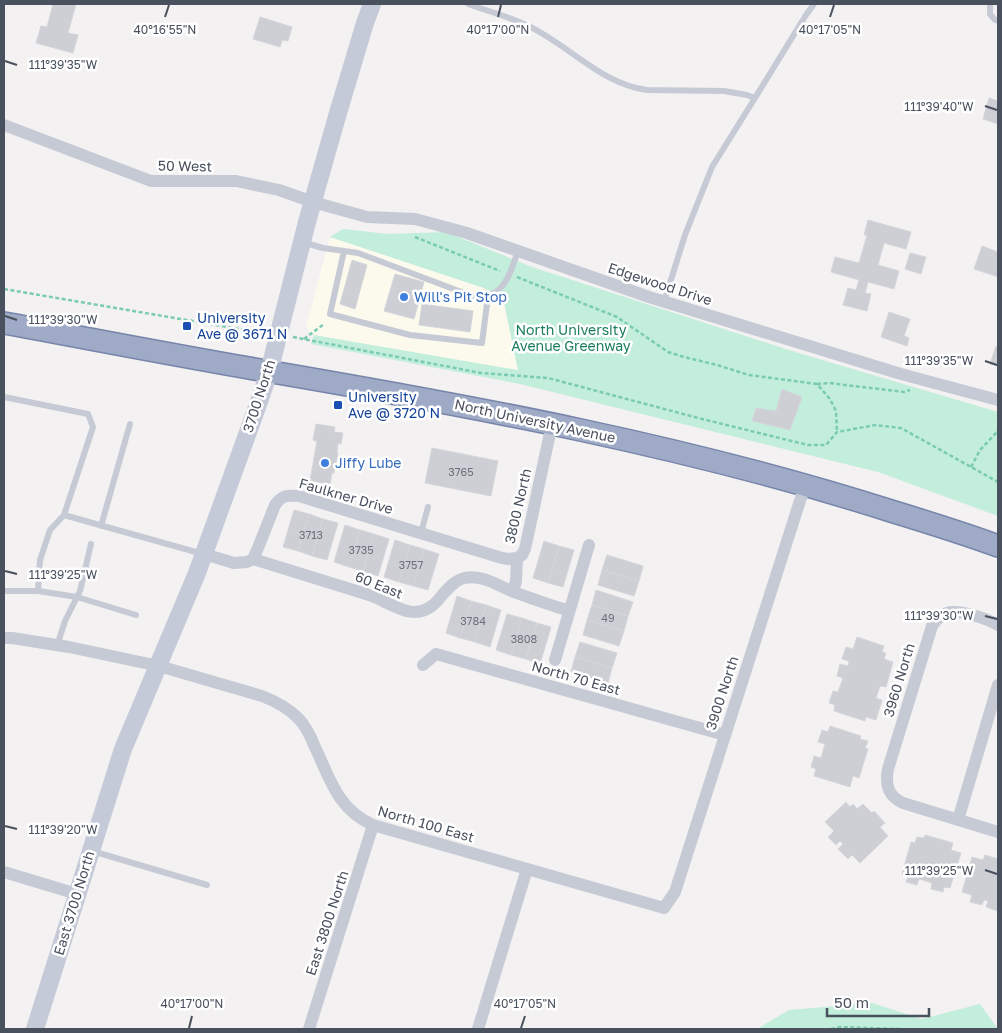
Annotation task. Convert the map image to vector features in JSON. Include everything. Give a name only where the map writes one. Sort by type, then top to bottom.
[{"type":"highway","name":"North University Avenue","points":[[4,323],[552,424],[755,471],[917,519],[998,546]]},
{"type":"main road","name":"3700 North","points":[[159,666],[198,573],[268,372],[340,104],[372,4]]},
{"type":"main road","name":"East 3700 North","points":[[35,1029],[123,748],[159,666]]},
{"type":"street","name":"50 West","points":[[4,124],[151,181],[236,181],[279,190],[313,202]]},
{"type":"street","name":"Edgewood Drive","points":[[313,202],[367,217],[416,219],[467,233],[664,302],[901,374],[998,400]]},
{"type":"street","name":"3800 North","points":[[513,592],[516,581],[517,558],[525,549],[552,424]]},
{"type":"street","name":"3900 North","points":[[664,908],[675,892],[804,485]]},
{"type":"street","name":"Faulkner Drive","points":[[253,559],[275,505],[279,499],[291,495],[307,498],[502,558],[517,558]]},
{"type":"street","points":[[554,660],[589,545]]},
{"type":"street","points":[[204,554],[234,563],[247,562],[253,559]]},
{"type":"street","name":"60 East","points":[[253,559],[366,594],[411,613],[427,610],[452,584],[464,578],[481,578],[513,592],[569,611]]},
{"type":"street","name":"3960 North","points":[[958,820],[903,803],[894,798],[886,782],[888,770],[932,626],[940,616],[952,612],[976,616],[998,625]]},
{"type":"street","name":"North 100 East","points":[[4,638],[57,646],[159,666],[262,696],[287,708],[299,719],[310,734],[337,793],[354,815],[373,825],[664,908]]},
{"type":"street","name":"North 70 East","points":[[423,666],[436,654],[725,735]]},
{"type":"street","points":[[998,685],[958,820],[998,832]]},
{"type":"street","name":"East 3800 North","points":[[309,1029],[373,825]]},
{"type":"street","points":[[478,1029],[527,869]]},
{"type":"street","points":[[4,872],[77,894]]},
{"type":"lane","points":[[468,4],[543,33],[595,69],[624,85],[647,90],[724,91],[755,98]]},
{"type":"lane","points":[[664,302],[684,235],[712,167],[814,4]]},
{"type":"lane","points":[[990,4],[990,14],[998,21]]},
{"type":"lane","points":[[302,242],[324,248],[358,253],[472,296],[480,297],[496,292],[506,281],[518,251]]},
{"type":"lane","points":[[344,251],[330,314],[410,335],[482,343],[488,296]]},
{"type":"lane","points":[[4,397],[88,414],[93,427],[64,516],[50,530],[40,560],[38,591]]},
{"type":"lane","points":[[101,526],[130,424]]},
{"type":"lane","points":[[421,533],[428,507]]},
{"type":"lane","points":[[64,516],[204,554]]},
{"type":"lane","points":[[57,646],[65,621],[80,591],[91,544]]},
{"type":"lane","points":[[4,591],[38,591],[78,597],[136,615]]},
{"type":"lane","points":[[91,850],[207,884]]},
{"type":"path","points":[[4,289],[248,331],[304,338],[481,374],[548,378],[808,445],[826,446],[836,432],[836,412],[830,399],[818,384]]},
{"type":"path","points":[[617,317],[668,352],[749,375],[904,392],[916,388]]},
{"type":"path","points":[[304,338],[324,324]]},
{"type":"path","points":[[836,432],[875,425],[901,428],[998,482]]},
{"type":"path","points":[[971,466],[980,450],[998,429]]},
{"type":"path","points":[[831,1029],[840,1027],[900,1029]]},
{"type":"shaded area","points":[[330,237],[484,288],[503,298],[518,370],[480,368],[314,335],[306,327]]},
{"type":"green space","name":"North University Avenue Greenway","points":[[343,229],[388,234],[446,232],[532,267],[792,351],[998,412],[998,516],[878,472],[520,384],[311,344],[314,335],[518,370],[503,298],[484,288],[330,237]]},
{"type":"green space","points":[[872,1003],[922,1019],[980,1004],[998,1029],[757,1029],[789,1010]]},
{"type":"building","points":[[53,4],[76,4],[68,33],[78,35],[73,53],[36,43],[41,26],[47,27]]},
{"type":"building","points":[[260,17],[292,27],[288,41],[282,40],[280,47],[253,39]]},
{"type":"building","points":[[989,98],[998,101],[998,124],[983,119]]},
{"type":"building","points":[[868,220],[911,232],[906,249],[884,243],[878,265],[899,271],[894,289],[868,282],[865,293],[871,294],[867,311],[843,305],[848,288],[856,290],[859,280],[831,272],[835,257],[859,263],[867,235],[864,235]]},
{"type":"building","points":[[982,246],[998,252],[998,277],[974,269]]},
{"type":"building","points":[[910,253],[926,257],[921,274],[905,269]]},
{"type":"building","points":[[352,260],[367,265],[355,309],[340,304]]},
{"type":"building","name":"Will's Pit Stop","points":[[395,274],[424,282],[414,319],[384,311]]},
{"type":"building","points":[[422,304],[473,311],[470,332],[419,325]]},
{"type":"building","points":[[889,312],[910,319],[904,336],[909,338],[907,346],[881,337]]},
{"type":"building","points":[[996,346],[998,347],[998,366],[990,364]]},
{"type":"building","points":[[782,389],[802,397],[790,430],[752,421],[756,408],[776,411]]},
{"type":"building","name":"Jiffy Lube","points":[[316,424],[335,427],[334,432],[343,433],[341,444],[338,443],[338,453],[330,484],[310,481],[317,441],[313,440]]},
{"type":"building","points":[[432,448],[498,461],[491,496],[425,483]]},
{"type":"building","points":[[294,510],[309,514],[298,551],[283,547]]},
{"type":"building","points":[[309,514],[323,519],[312,556],[298,551]]},
{"type":"building","points":[[323,519],[338,523],[327,560],[312,556]]},
{"type":"building","points":[[345,525],[360,530],[349,567],[334,562]]},
{"type":"building","points":[[360,530],[374,534],[363,571],[349,567]]},
{"type":"building","points":[[374,534],[389,539],[378,576],[363,571]]},
{"type":"building","points":[[395,540],[410,545],[399,582],[384,577]]},
{"type":"building","points":[[544,541],[559,546],[548,583],[533,578]]},
{"type":"building","points":[[410,545],[424,549],[413,586],[399,582]]},
{"type":"building","points":[[559,546],[574,550],[563,587],[548,583]]},
{"type":"building","points":[[424,549],[439,554],[428,590],[413,586]]},
{"type":"building","points":[[607,555],[643,566],[639,581],[602,570]]},
{"type":"building","points":[[602,570],[639,581],[634,596],[598,585]]},
{"type":"building","points":[[596,590],[633,602],[628,616],[592,605]]},
{"type":"building","points":[[457,596],[471,601],[460,638],[446,633]]},
{"type":"building","points":[[471,601],[486,605],[475,642],[460,638]]},
{"type":"building","points":[[486,605],[501,610],[490,647],[475,642]]},
{"type":"building","points":[[592,605],[628,616],[624,631],[587,620]]},
{"type":"building","points":[[507,614],[522,618],[511,655],[496,650]]},
{"type":"building","points":[[522,618],[537,623],[526,659],[511,655]]},
{"type":"building","points":[[587,620],[624,631],[619,646],[583,635]]},
{"type":"building","points":[[537,623],[551,627],[540,664],[526,659]]},
{"type":"building","points":[[857,637],[884,646],[882,652],[886,653],[884,659],[893,662],[886,687],[880,686],[876,698],[882,700],[876,720],[866,717],[865,721],[834,711],[835,705],[829,703],[833,691],[838,692],[843,678],[837,676],[840,664],[848,666],[849,661],[842,659],[846,647],[853,649]]},
{"type":"building","points":[[580,642],[617,653],[612,668],[575,657]]},
{"type":"building","points":[[575,657],[612,668],[608,683],[571,672]]},
{"type":"building","points":[[830,726],[861,736],[860,739],[868,741],[865,748],[868,749],[859,778],[853,776],[850,787],[814,776],[816,769],[811,767],[814,756],[821,758],[825,744],[818,742],[822,730],[828,732]]},
{"type":"building","points":[[846,802],[850,807],[853,804],[857,809],[863,804],[872,813],[874,811],[885,823],[880,827],[888,836],[860,863],[852,855],[848,859],[838,849],[843,844],[840,841],[836,845],[828,837],[834,831],[825,822]]},
{"type":"building","points":[[925,835],[953,843],[951,850],[961,853],[950,888],[944,887],[943,892],[931,889],[932,883],[919,879],[917,885],[906,882],[908,876],[902,874],[911,842],[915,843],[917,837],[924,838]]},
{"type":"building","points":[[985,855],[998,859],[998,911],[986,907],[988,901],[984,900],[982,905],[970,902],[972,895],[962,892],[972,857],[983,860]]},
{"type":"place","name":"Will's Pit Stop","points":[[404,297]]},
{"type":"place","name":"University Ave @ 3671 N","points":[[187,326]]},
{"type":"place","name":"University Ave @ 3720 N","points":[[338,405]]},
{"type":"place","name":"Jiffy Lube","points":[[325,463]]}]
